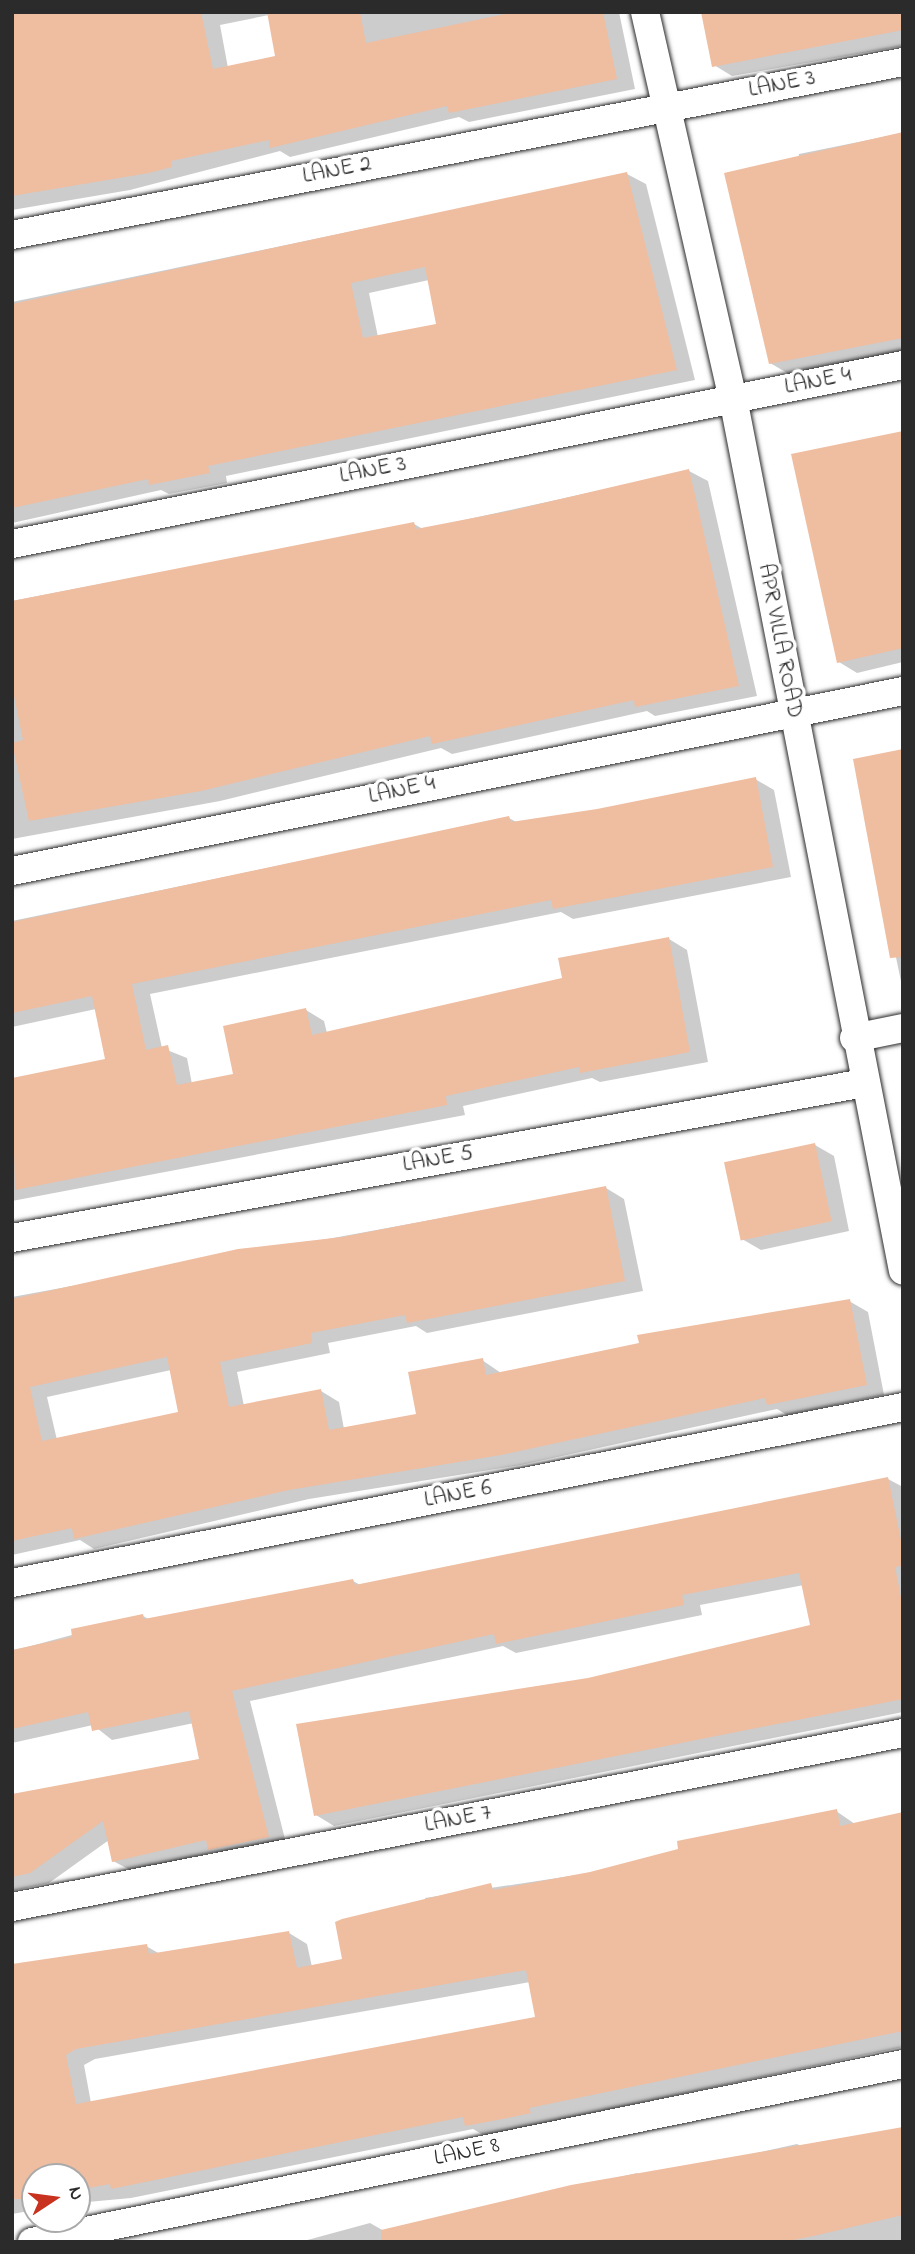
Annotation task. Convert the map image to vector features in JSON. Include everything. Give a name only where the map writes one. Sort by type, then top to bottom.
[{"type":"street","name":"APR VILLA ROAD","points":[[645,12],[662,108],[733,398],[854,1038],[903,1271]]},
{"type":"street","name":"LANE 3","points":[[662,108],[903,62]]},
{"type":"street","name":"LANE 2","points":[[12,235],[662,108]]},
{"type":"street","name":"LANE 4","points":[[733,398],[903,365]]},
{"type":"street","name":"LANE 3","points":[[12,544],[733,398]]},
{"type":"street","points":[[793,712],[903,691]]},
{"type":"street","name":"LANE 4","points":[[12,871],[793,712]]},
{"type":"street","points":[[854,1038],[903,1028]]},
{"type":"street","name":"LANE 5","points":[[12,1238],[864,1083]]},
{"type":"street","name":"LANE 6","points":[[12,1583],[903,1407]]},
{"type":"street","name":"LANE 7","points":[[12,1907],[903,1733]]},
{"type":"street","name":"LANE 8","points":[[32,2242],[903,2064]]},
{"type":"building","points":[[12,12],[201,12],[213,69],[275,56],[267,12],[360,12],[366,43],[515,12],[603,12],[617,79],[449,113],[447,106],[270,148],[269,140],[171,161],[172,167],[149,173],[12,196]]},
{"type":"building","points":[[701,12],[903,12],[903,30],[712,67]]},
{"type":"building","points":[[903,132],[903,338],[769,364],[724,173]]},
{"type":"building","points":[[627,172],[677,370],[208,466],[210,473],[149,485],[148,479],[12,508],[12,304]],"holes":[[[425,267],[436,324],[363,338],[351,283]]]},
{"type":"building","points":[[903,431],[903,648],[837,663],[791,454]]},
{"type":"building","points":[[689,469],[739,686],[635,707],[634,700],[432,744],[430,736],[201,791],[29,821],[12,743],[23,740],[12,686],[12,601],[414,522],[416,529],[509,511]]},
{"type":"building","points":[[903,749],[903,957],[890,958],[853,759]]},
{"type":"building","points":[[756,777],[773,867],[553,909],[551,900],[132,984],[146,1050],[168,1045],[177,1085],[233,1074],[223,1026],[306,1008],[312,1035],[562,978],[558,958],[669,937],[690,1052],[580,1073],[579,1067],[446,1096],[447,1105],[15,1190],[12,1078],[105,1059],[92,996],[12,1013],[12,922],[509,816],[511,822],[597,809]]},
{"type":"building","points":[[815,1143],[832,1221],[741,1241],[724,1162]]},
{"type":"building","points":[[606,1186],[625,1281],[407,1323],[405,1315],[311,1333],[312,1343],[220,1362],[229,1407],[321,1389],[329,1430],[416,1414],[408,1372],[483,1358],[486,1375],[639,1343],[637,1335],[850,1299],[867,1385],[767,1405],[765,1398],[501,1455],[289,1490],[74,1539],[72,1528],[12,1541],[12,1299],[238,1249],[342,1237]],"holes":[[[167,1357],[178,1412],[42,1441],[30,1387]]]},
{"type":"building","points":[[888,1477],[903,1550],[903,1566],[895,1567],[903,1608],[903,1699],[314,1816],[296,1724],[588,1678],[810,1625],[799,1573],[682,1595],[684,1605],[496,1644],[494,1634],[232,1691],[269,1837],[208,1850],[206,1840],[112,1862],[103,1821],[30,1873],[12,1877],[12,1794],[199,1759],[189,1711],[92,1731],[88,1712],[12,1729],[12,1650],[72,1637],[71,1629],[143,1614],[144,1619],[353,1579],[355,1585]]},
{"type":"building","points":[[837,1809],[840,1826],[903,1812],[903,2031],[529,2108],[531,2113],[508,2118],[465,2126],[463,2117],[111,2189],[110,2184],[91,2187],[91,2163],[21,2163],[21,2199],[12,2199],[12,1964],[147,1944],[149,1954],[289,1931],[297,1968],[342,1959],[335,1922],[342,1919],[491,1883],[493,1890],[590,1872],[678,1849],[677,1841]],"holes":[[[526,1970],[535,2017],[76,2104],[66,2055],[76,2049]]]},
{"type":"building","points":[[903,2127],[903,2215],[818,2235],[784,2242],[382,2242],[381,2230],[571,2185]]}]
